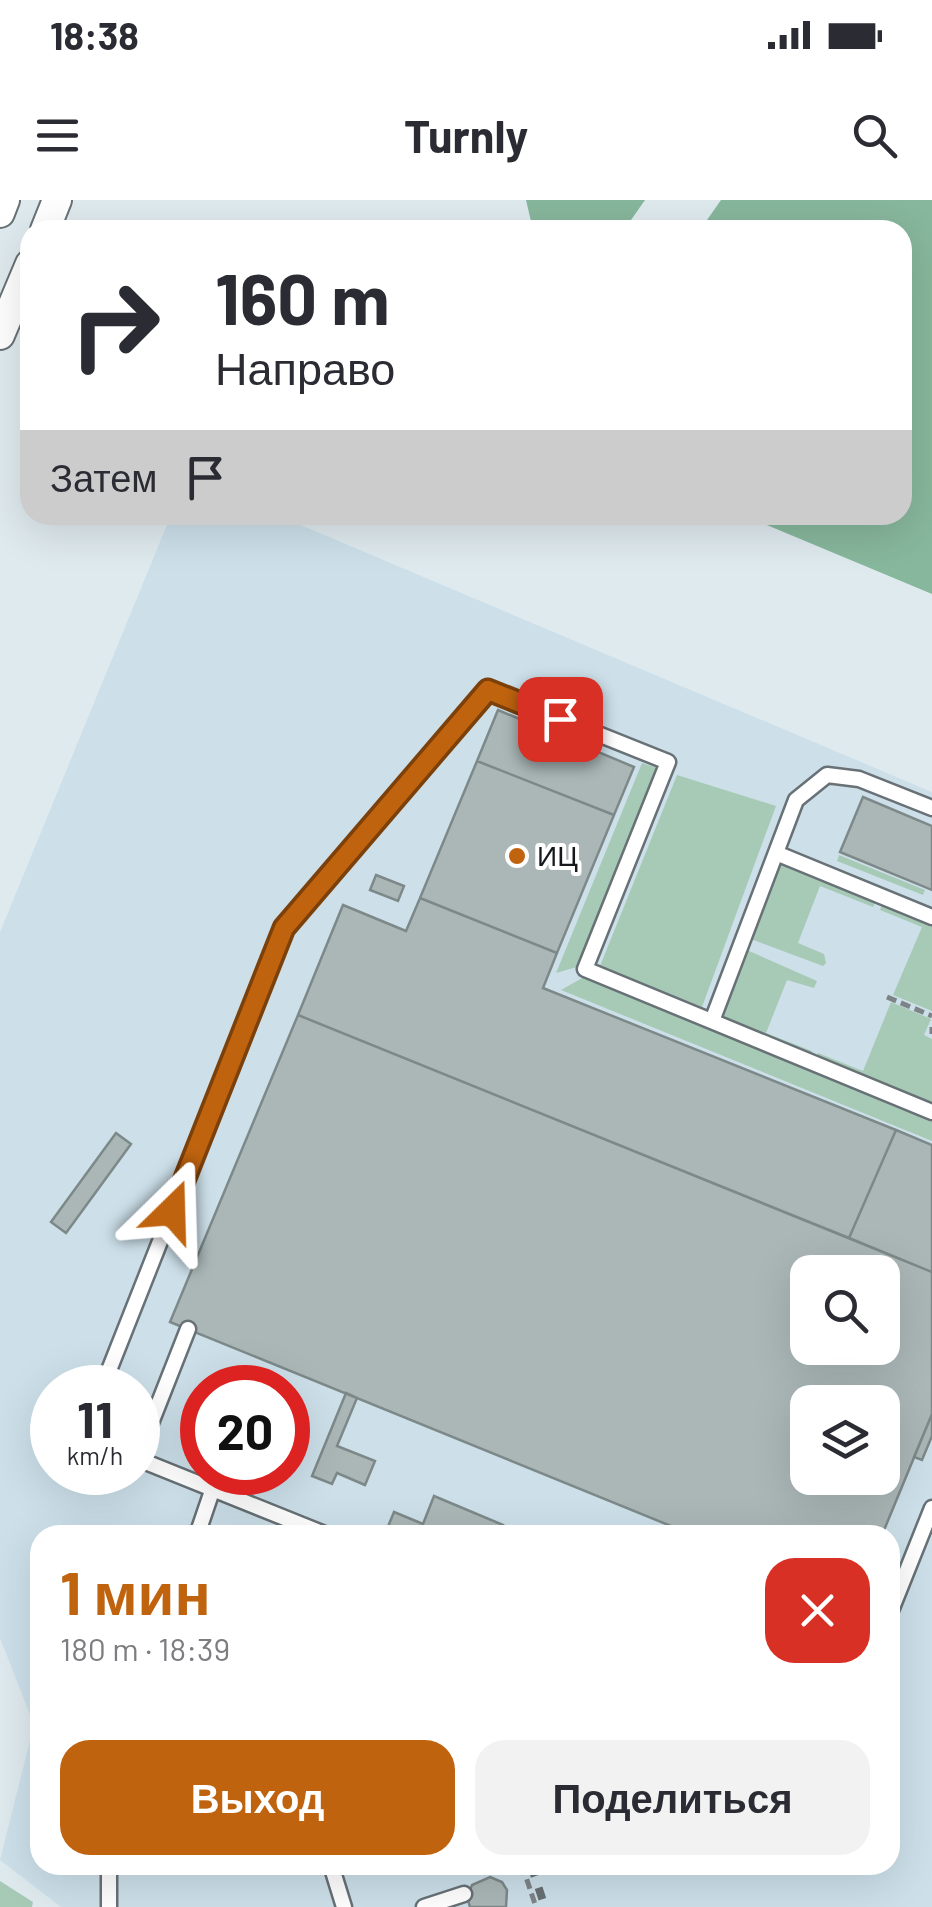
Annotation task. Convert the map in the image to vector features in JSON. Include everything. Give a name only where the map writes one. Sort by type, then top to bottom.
[{"type":"street","points":[[0,213],[5,200]]},
{"type":"street","points":[[0,335],[20,288]]},
{"type":"lane","points":[[111,1365],[284,928],[488,690],[668,762],[584,969],[932,1112]]},
{"type":"lane","points":[[712,1022],[796,800],[826,775],[859,779],[932,808]]},
{"type":"lane","points":[[776,852],[932,916]]},
{"type":"lane","points":[[160,1401],[188,1329]]},
{"type":"lane","points":[[200,1525],[210,1495]]},
{"type":"lane","points":[[225,1495],[301,1525]]},
{"type":"lane","points":[[900,1588],[932,1508]]},
{"type":"lane","points":[[109,1875],[110,1907]]},
{"type":"lane","points":[[334,1875],[344,1907]]},
{"type":"lane","points":[[424,1907],[464,1894]]},
{"type":"path","points":[[888,997],[932,1016]]},
{"type":"path","points":[[525,1875],[536,1907]]},
{"type":"shaded area","points":[[167,525],[301,525],[932,792],[932,1907],[61,1907],[0,1860],[30,1741],[30,1875],[900,1875],[900,1525],[30,1525],[30,1715],[0,1638],[0,932]]},
{"type":"green space","points":[[526,200],[645,200],[631,220],[531,220]]},
{"type":"green space","points":[[721,200],[932,200],[932,594],[767,525],[912,525],[912,220],[707,220]]},
{"type":"green space","points":[[642,763],[657,768],[577,967],[556,973]]},
{"type":"green space","points":[[677,775],[776,806],[702,1007],[600,966]]},
{"type":"green space","points":[[839,855],[925,890],[923,895],[837,861]]},
{"type":"green space","points":[[781,860],[877,898],[873,907],[820,886],[798,943],[824,954],[823,966],[751,939]]},
{"type":"green space","points":[[883,901],[932,921],[932,1011],[893,995],[922,927],[880,910]]},
{"type":"green space","points":[[747,950],[817,981],[814,988],[787,980],[766,1033],[812,1051],[809,1058],[720,1020]]},
{"type":"green space","points":[[584,977],[932,1118],[932,1141],[561,990]]},
{"type":"green space","points":[[891,1002],[931,1019],[924,1035],[932,1039],[932,1108],[815,1061],[818,1053],[863,1071]]},
{"type":"green space","points":[[0,1881],[33,1902],[32,1907],[0,1907]]},
{"type":"building","points":[[498,710],[634,767],[614,815],[477,761]]},
{"type":"building","name":"ИЦ","points":[[477,761],[614,815],[557,953],[420,898]]},
{"type":"building","points":[[863,797],[932,826],[932,890],[840,852]]},
{"type":"building","points":[[376,875],[404,886],[398,901],[370,890]]},
{"type":"building","points":[[420,898],[557,953],[543,988],[896,1130],[849,1238],[298,1015],[343,905],[406,931]]},
{"type":"building","points":[[298,1015],[890,1255],[790,1255],[790,1365],[900,1365],[900,1259],[932,1272],[932,1414],[900,1491],[900,1385],[790,1385],[790,1495],[899,1495],[886,1525],[668,1525],[310,1379],[310,1365],[276,1365],[170,1322]]},
{"type":"building","points":[[896,1130],[932,1145],[932,1272],[900,1259],[900,1255],[890,1255],[849,1238]]},
{"type":"building","points":[[116,1133],[131,1144],[66,1233],[51,1222]]},
{"type":"building","points":[[346,1393],[357,1398],[337,1446],[375,1461],[365,1485],[337,1473],[332,1484],[312,1476]]},
{"type":"building","points":[[932,1414],[932,1436],[922,1460],[914,1457]]},
{"type":"building","points":[[434,1496],[503,1525],[389,1525],[394,1512],[423,1524]]},
{"type":"building","points":[[490,1877],[502,1882],[507,1890],[506,1907],[470,1907],[467,1897],[472,1885]]},
{"type":"railway","points":[[534,1875],[545,1907]]},
{"type":"place","name":"ИЦ","points":[[517,856]]},
{"type":"route","points":[[172,1211],[284,928],[488,690],[560,719]]}]
